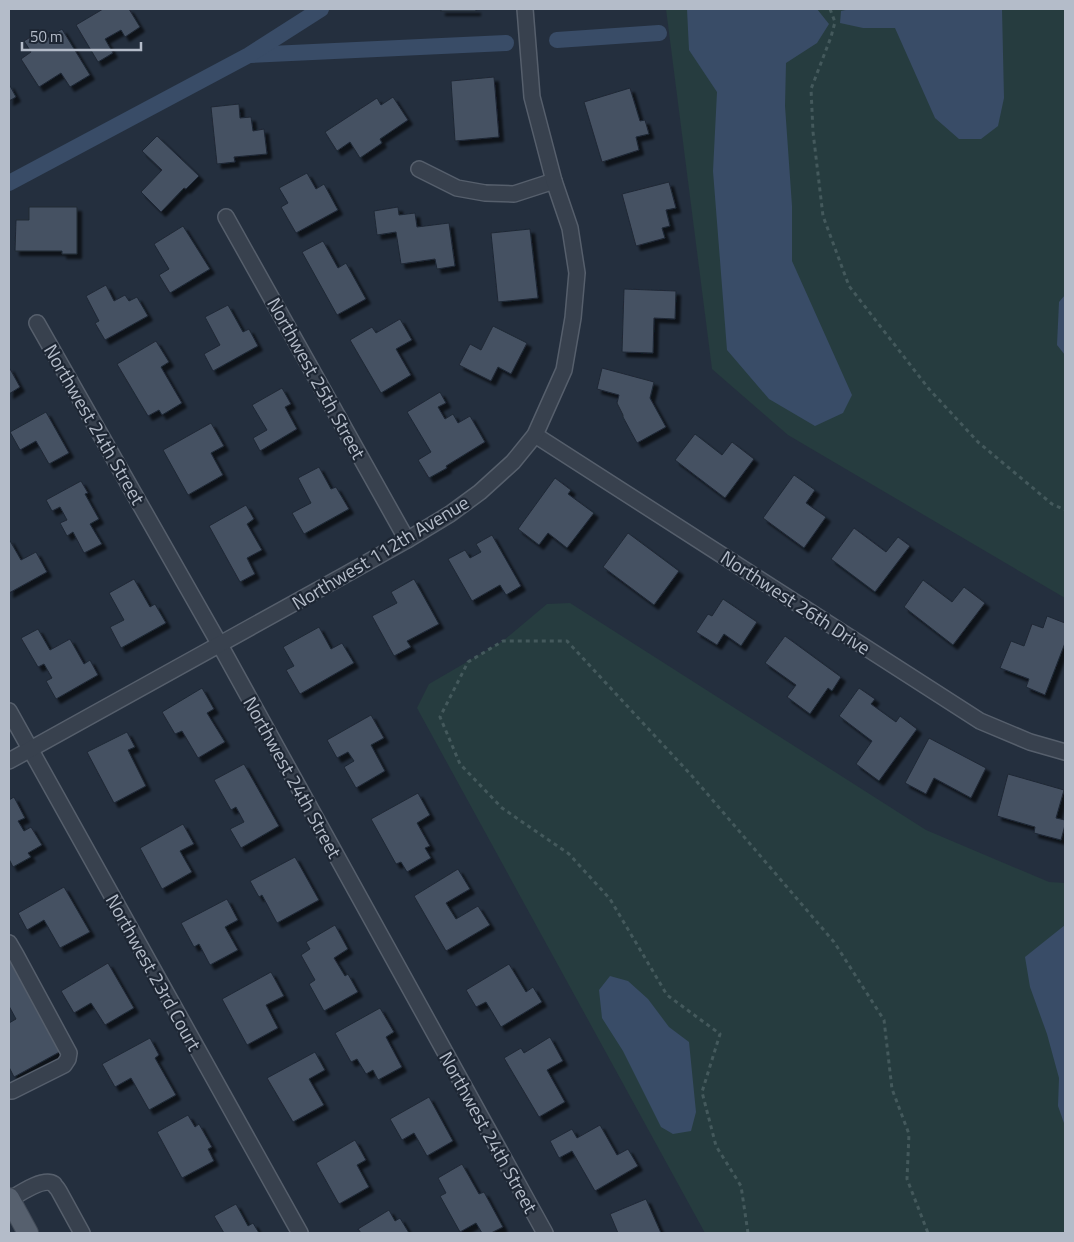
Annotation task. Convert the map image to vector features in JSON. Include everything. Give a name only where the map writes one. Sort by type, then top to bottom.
[{"type":"main road","points":[[9,1199],[28,1233]]},
{"type":"street","name":"Northwest 112th Avenue","points":[[9,760],[220,645],[450,514],[480,492],[513,462],[536,435],[564,370],[578,273],[570,228],[554,182],[532,97],[525,9]]},
{"type":"street","points":[[418,169],[457,188],[485,193],[514,194],[554,182]]},
{"type":"street","name":"Northwest 25th Street","points":[[226,217],[407,540]]},
{"type":"street","name":"Northwest 24th Street","points":[[37,323],[220,645],[546,1233]]},
{"type":"street","name":"Northwest 26th Drive","points":[[536,435],[980,721],[1030,742],[1065,752]]},
{"type":"street","name":"Northwest 23rd Court","points":[[9,711],[300,1233]]},
{"type":"street","points":[[9,943],[69,1053],[64,1065],[9,1091]]},
{"type":"street","points":[[9,1199],[36,1185],[47,1182],[54,1184],[82,1233]]},
{"type":"path","points":[[830,9],[835,22],[811,89],[813,132],[823,216],[849,286],[929,389],[978,442],[1052,504],[1065,510]]},
{"type":"path","points":[[748,1233],[741,1186],[716,1146],[702,1092],[720,1034],[667,995],[610,899],[569,854],[502,808],[460,764],[440,717],[468,662],[503,641],[567,641],[692,776],[834,942],[884,1020],[892,1089],[909,1134],[906,1179],[928,1233]]},
{"type":"green space","points":[[666,9],[1065,9],[1065,598],[788,435],[712,369]]},
{"type":"green space","points":[[570,603],[926,830],[1049,882],[1065,883],[1065,1233],[705,1233],[417,708],[429,684],[503,641],[547,604]]},
{"type":"water","points":[[687,9],[817,9],[829,24],[817,43],[786,63],[785,106],[792,206],[792,261],[852,395],[843,413],[815,426],[769,399],[727,350],[713,171],[717,92],[689,50]]},
{"type":"water","points":[[850,9],[1002,9],[1004,98],[998,126],[981,139],[959,139],[935,118],[895,28],[863,28],[840,23],[841,11]]},
{"type":"water","points":[[1065,295],[1065,355],[1057,345],[1059,302]]},
{"type":"water","points":[[1065,925],[1065,1126],[1058,1106],[1059,1078],[1047,1034],[1030,987],[1025,957]]},
{"type":"water","points":[[610,976],[628,981],[648,999],[669,1027],[689,1042],[696,1112],[691,1131],[673,1134],[661,1127],[623,1051],[602,1018],[599,990]]},
{"type":"building","points":[[103,9],[129,9],[140,27],[125,37],[121,30],[105,39],[113,53],[98,62],[76,25]]},
{"type":"building","points":[[441,9],[476,9],[476,11],[441,11]]},
{"type":"building","points":[[62,29],[90,75],[70,87],[61,73],[39,87],[21,59],[31,52],[24,41],[42,30],[47,38]]},
{"type":"building","points":[[494,77],[499,137],[455,141],[451,81]]},
{"type":"building","points":[[9,84],[16,97],[9,101]]},
{"type":"building","points":[[630,88],[640,121],[645,120],[649,134],[636,137],[639,150],[602,162],[584,102]]},
{"type":"building","points":[[393,97],[408,120],[380,139],[382,143],[360,158],[350,142],[337,151],[325,132],[377,98],[381,105]]},
{"type":"building","points":[[239,104],[240,118],[251,117],[253,131],[264,129],[267,154],[234,157],[235,162],[217,164],[211,107]]},
{"type":"building","points":[[157,136],[199,176],[186,189],[184,188],[161,212],[141,192],[162,170],[142,151]]},
{"type":"building","points":[[307,173],[316,189],[324,184],[338,210],[296,233],[281,207],[288,203],[279,188]]},
{"type":"building","points":[[669,182],[676,208],[666,210],[670,226],[662,228],[665,238],[636,246],[622,194]]},
{"type":"building","points":[[29,207],[77,207],[77,254],[62,254],[62,251],[15,251],[16,220],[29,220]]},
{"type":"building","points":[[398,207],[399,215],[415,213],[417,227],[449,223],[455,266],[437,269],[435,259],[401,264],[396,232],[377,235],[374,211]]},
{"type":"building","points":[[183,226],[210,269],[170,293],[159,275],[169,269],[154,244]]},
{"type":"building","points":[[530,229],[538,298],[498,302],[491,233]]},
{"type":"building","points":[[323,241],[338,268],[346,263],[366,299],[337,315],[302,252]]},
{"type":"building","points":[[106,285],[114,301],[125,295],[129,301],[137,297],[148,316],[105,340],[95,323],[99,321],[86,296]]},
{"type":"building","points":[[624,289],[676,291],[675,319],[654,318],[653,353],[622,352]]},
{"type":"building","points":[[228,305],[243,332],[249,329],[258,346],[213,371],[204,354],[220,345],[205,317]]},
{"type":"building","points":[[400,319],[412,340],[396,349],[411,375],[381,393],[350,340],[372,327],[376,333]]},
{"type":"building","points":[[493,326],[527,343],[511,374],[498,367],[491,381],[459,365],[470,344],[481,350]]},
{"type":"building","points":[[156,341],[169,362],[161,367],[182,403],[162,415],[159,410],[148,416],[117,364]]},
{"type":"building","points":[[9,367],[20,387],[9,394]]},
{"type":"building","points":[[602,368],[654,382],[650,398],[666,427],[637,443],[617,403],[619,395],[597,389]]},
{"type":"building","points":[[282,388],[291,404],[285,407],[297,429],[260,451],[253,438],[267,430],[252,405]]},
{"type":"building","points":[[440,392],[446,403],[438,407],[445,419],[453,414],[458,423],[470,416],[485,442],[429,478],[418,460],[431,452],[407,412]]},
{"type":"building","points":[[46,412],[69,453],[49,464],[36,441],[20,450],[10,432]]},
{"type":"building","points":[[211,423],[224,446],[211,453],[223,475],[188,495],[163,450]]},
{"type":"building","points":[[695,434],[722,455],[732,442],[754,459],[725,498],[675,460]]},
{"type":"building","points":[[319,467],[331,489],[336,487],[349,509],[304,534],[292,513],[311,503],[298,478]]},
{"type":"building","points":[[794,475],[815,490],[806,503],[826,517],[804,548],[763,518]]},
{"type":"building","points":[[555,478],[571,490],[568,494],[594,513],[567,548],[548,533],[539,545],[518,529]]},
{"type":"building","points":[[81,481],[88,493],[85,494],[99,519],[90,524],[102,544],[84,553],[73,532],[67,536],[60,523],[67,520],[60,507],[52,511],[46,500]]},
{"type":"building","points":[[246,505],[254,519],[247,524],[262,550],[247,558],[255,574],[240,582],[209,526]]},
{"type":"building","points":[[854,528],[886,552],[898,537],[910,546],[875,592],[831,559]]},
{"type":"building","points":[[628,533],[679,571],[654,605],[603,567]]},
{"type":"building","points":[[492,535],[521,586],[506,595],[500,585],[472,601],[448,559],[465,550],[470,558],[481,552],[476,544]]},
{"type":"building","points":[[9,539],[21,560],[36,552],[47,572],[9,593]]},
{"type":"building","points":[[134,579],[150,607],[155,604],[166,623],[121,648],[110,627],[124,620],[109,593]]},
{"type":"building","points":[[414,579],[439,624],[407,641],[411,647],[394,656],[372,616],[397,603],[391,592]]},
{"type":"building","points":[[923,580],[952,602],[964,587],[985,603],[953,645],[904,607]]},
{"type":"building","points":[[723,599],[757,622],[741,646],[724,634],[717,645],[696,632],[708,614],[712,616]]},
{"type":"building","points":[[1047,616],[1065,623],[1065,643],[1045,695],[1026,687],[1029,679],[1000,668],[1011,641],[1024,646],[1032,624],[1043,628]]},
{"type":"building","points":[[319,627],[331,649],[342,643],[354,663],[300,694],[286,670],[294,666],[283,647]]},
{"type":"building","points":[[38,629],[50,650],[70,639],[84,664],[90,660],[98,675],[56,699],[46,681],[52,678],[44,664],[38,667],[21,638]]},
{"type":"building","points":[[785,636],[841,677],[832,691],[828,688],[810,714],[787,697],[796,685],[765,663]]},
{"type":"building","points":[[202,688],[214,709],[207,713],[225,742],[198,758],[182,731],[175,734],[162,712]]},
{"type":"building","points":[[859,688],[875,699],[871,704],[896,722],[900,716],[917,729],[879,781],[856,764],[872,741],[839,716]]},
{"type":"building","points":[[371,715],[384,738],[371,745],[385,771],[356,788],[344,767],[354,761],[348,752],[337,758],[327,740]]},
{"type":"building","points":[[127,732],[135,747],[128,750],[146,786],[114,803],[87,752]]},
{"type":"building","points":[[929,738],[986,768],[971,798],[934,778],[926,794],[905,783]]},
{"type":"building","points":[[244,764],[279,826],[241,848],[230,829],[244,822],[236,807],[231,810],[214,780]]},
{"type":"building","points":[[1008,774],[1064,790],[1056,818],[1065,820],[1061,840],[1034,833],[1035,827],[997,816]]},
{"type":"building","points":[[418,793],[430,815],[417,823],[430,846],[425,848],[431,858],[407,872],[401,862],[396,864],[371,819]]},
{"type":"building","points":[[14,797],[25,818],[18,821],[24,831],[31,827],[42,845],[28,853],[31,857],[13,867],[9,859],[9,800]]},
{"type":"building","points":[[183,824],[194,844],[180,851],[192,872],[162,889],[140,848]]},
{"type":"building","points":[[295,857],[319,900],[277,923],[262,895],[259,897],[250,881]]},
{"type":"building","points":[[458,869],[470,889],[446,903],[456,919],[478,906],[490,925],[446,951],[414,896]]},
{"type":"building","points":[[64,887],[90,932],[60,948],[44,920],[27,930],[18,913]]},
{"type":"building","points":[[227,899],[238,920],[225,927],[238,950],[210,965],[199,944],[194,947],[181,923]]},
{"type":"building","points":[[335,925],[348,949],[334,958],[345,976],[348,974],[358,992],[324,1011],[309,984],[315,980],[301,955],[310,949],[306,942]]},
{"type":"building","points":[[9,949],[65,1049],[14,1077],[9,1067],[9,1023],[16,1019],[9,1006]]},
{"type":"building","points":[[108,963],[134,1008],[105,1025],[91,1003],[74,1013],[61,991]]},
{"type":"building","points":[[509,964],[526,992],[533,987],[542,1002],[501,1027],[486,1002],[476,1007],[466,990]]},
{"type":"building","points":[[271,972],[284,996],[266,1005],[278,1028],[247,1045],[222,999]]},
{"type":"building","points":[[380,1008],[394,1032],[386,1037],[402,1067],[378,1080],[373,1070],[366,1074],[357,1059],[351,1062],[335,1033]]},
{"type":"building","points":[[550,1037],[563,1061],[547,1070],[565,1102],[539,1117],[504,1058],[521,1048],[524,1053]]},
{"type":"building","points":[[150,1038],[159,1055],[155,1058],[176,1095],[149,1110],[131,1078],[115,1087],[102,1064]]},
{"type":"building","points":[[315,1052],[325,1070],[309,1079],[324,1105],[293,1122],[267,1078]]},
{"type":"building","points":[[429,1097],[453,1141],[427,1156],[414,1133],[402,1140],[390,1119]]},
{"type":"building","points":[[188,1115],[195,1127],[199,1124],[212,1147],[208,1149],[214,1161],[182,1178],[157,1132]]},
{"type":"building","points":[[600,1125],[617,1155],[628,1149],[638,1166],[595,1191],[572,1151],[559,1158],[550,1141],[572,1129],[577,1138]]},
{"type":"building","points":[[355,1140],[366,1160],[357,1165],[369,1187],[339,1204],[316,1163]]},
{"type":"building","points":[[462,1164],[479,1194],[484,1192],[503,1227],[491,1233],[482,1233],[476,1223],[460,1232],[440,1196],[446,1193],[438,1178]]},
{"type":"building","points":[[646,1199],[661,1233],[618,1233],[610,1214]]},
{"type":"building","points":[[236,1204],[248,1226],[253,1223],[259,1233],[224,1233],[214,1216]]},
{"type":"building","points":[[389,1210],[395,1221],[400,1218],[409,1233],[361,1233],[358,1229]]},
{"type":"waterway","points":[[9,183],[249,55],[321,9]]},
{"type":"waterway","points":[[557,40],[659,33]]},
{"type":"waterway","points":[[251,55],[506,43]]}]
